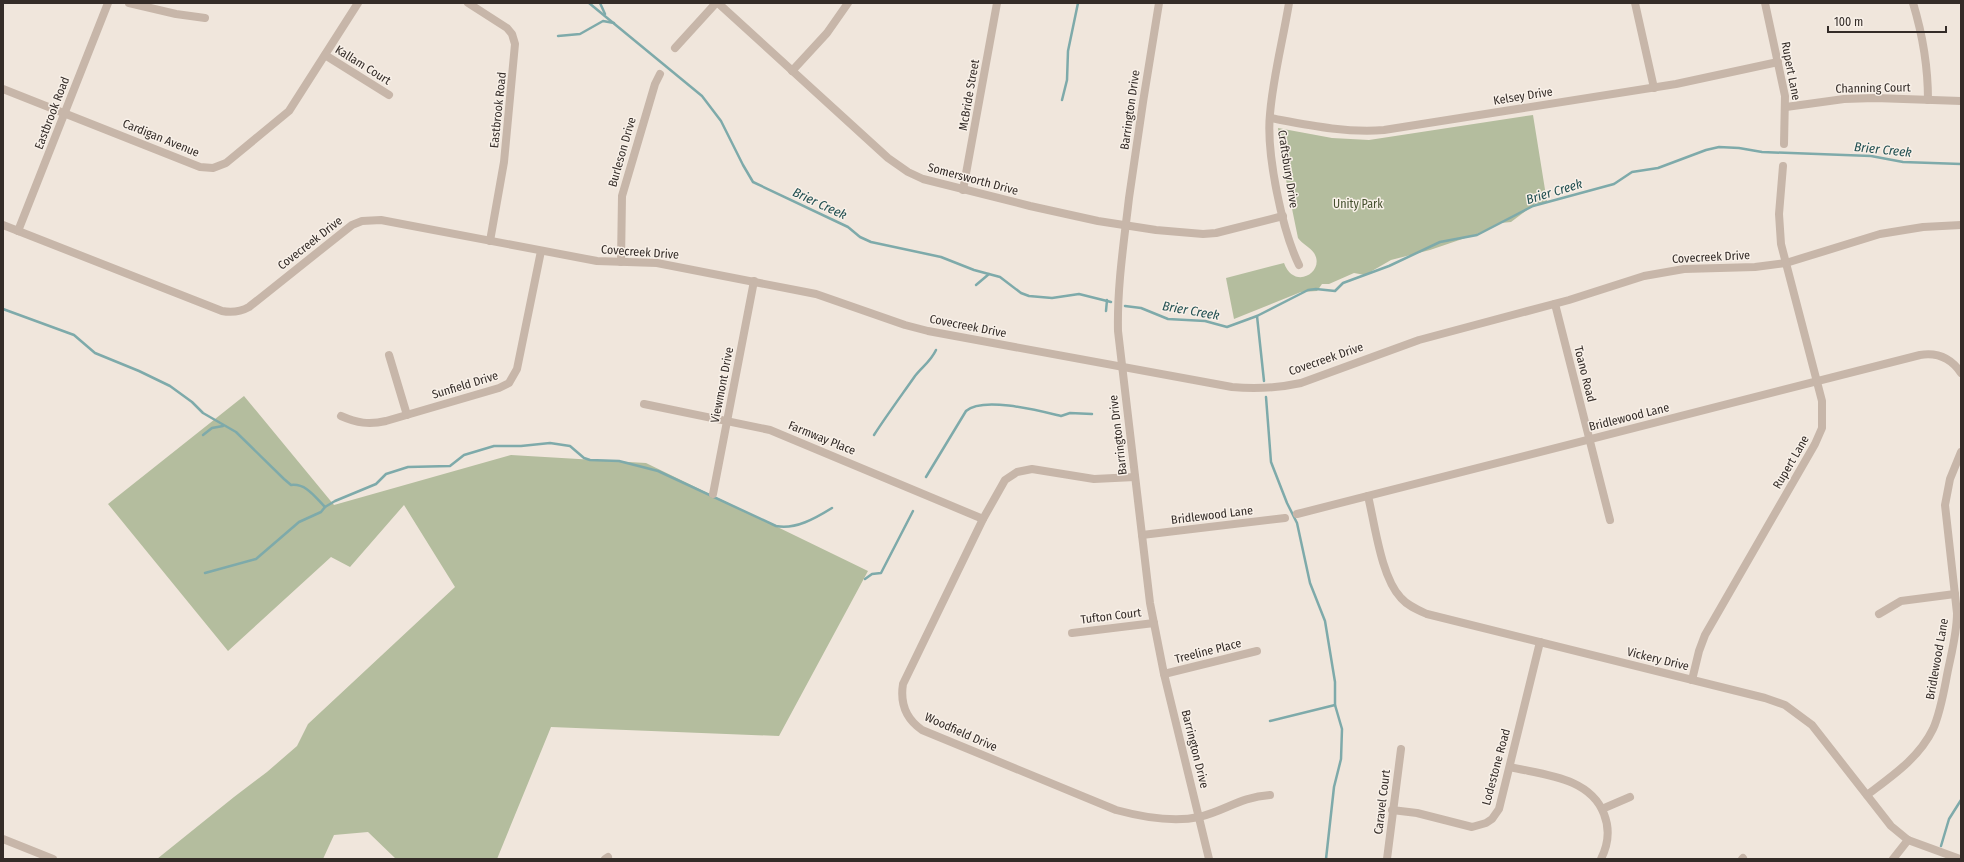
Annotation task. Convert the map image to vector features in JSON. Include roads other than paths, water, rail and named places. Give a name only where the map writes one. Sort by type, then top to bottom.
[{"type":"street","name":"Eastbrook Road","points":[[18,231],[108,3]]},
{"type":"street","points":[[129,3],[176,14],[205,18]]},
{"type":"street","name":"Cardigan Avenue","points":[[3,89],[200,167],[213,168],[226,163],[290,111],[358,3]]},
{"type":"street","name":"Eastbrook Road","points":[[468,3],[505,26],[512,34],[515,44],[504,162],[490,241]]},
{"type":"street","points":[[675,48],[717,3]]},
{"type":"street","name":"Somersworth Drive","points":[[717,3],[894,163],[923,179],[1037,208],[1126,225],[1202,234],[1216,233],[1283,216]]},
{"type":"street","points":[[792,71],[828,33],[848,3]]},
{"type":"street","name":"McBride Street","points":[[963,190],[997,3]]},
{"type":"street","name":"Barrington Drive","points":[[1159,3],[1142,102],[1126,225],[1118,304],[1118,330],[1154,623],[1164,674],[1209,859]]},
{"type":"street","name":"Craftsbury Drive","points":[[1289,3],[1270,118],[1272,156],[1283,216],[1291,248],[1299,265]]},
{"type":"street","points":[[1635,3],[1654,88]]},
{"type":"street","name":"Rupert Lane","points":[[1764,3],[1778,62],[1786,107],[1784,144]]},
{"type":"street","points":[[1913,3],[1924,44],[1928,74],[1928,100]]},
{"type":"street","name":"Kallam Court","points":[[325,55],[389,95]]},
{"type":"street","name":"Kelsey Drive","points":[[1270,118],[1333,129],[1368,131],[1654,88],[1778,62]]},
{"type":"street","name":"Burleson Drive","points":[[621,262],[622,196],[655,84],[660,74]]},
{"type":"street","name":"Channing Court","points":[[1786,107],[1844,99],[1961,101]]},
{"type":"street","name":"Rupert Lane","points":[[1692,680],[1699,651],[1705,635],[1819,436],[1823,410],[1786,263],[1779,227],[1783,166]]},
{"type":"street","name":"Covecreek Drive","points":[[3,225],[230,313],[242,311],[249,307],[344,231],[362,221],[381,220],[597,261],[657,263],[754,281],[816,294],[905,325],[928,331],[1232,387],[1249,388],[1281,387],[1301,382],[1419,340],[1555,304],[1620,282],[1670,270],[1717,267],[1755,267],[1786,263],[1880,234],[1923,227],[1961,225]]},
{"type":"street","name":"Sunfield Drive","points":[[341,416],[359,423],[369,424],[386,421],[499,388],[509,383],[517,369],[541,251]]},
{"type":"street","name":"Viewmont Drive","points":[[713,494],[754,281]]},
{"type":"street","name":"Toano Road","points":[[1555,304],[1610,520]]},
{"type":"street","name":"Bridlewood Lane","points":[[1297,514],[1930,354],[1944,357],[1961,373]]},
{"type":"street","points":[[389,355],[407,415]]},
{"type":"street","name":"Farmway Place","points":[[644,404],[770,430],[983,519]]},
{"type":"street","name":"Bridlewood Lane","points":[[1867,796],[1909,762],[1922,746],[1933,729],[1940,706],[1956,630],[1957,613],[1945,505],[1950,479],[1961,452]]},
{"type":"street","name":"Woodfield Drive","points":[[1135,477],[1094,480],[1032,469],[1022,470],[1013,474],[1002,483],[903,684],[903,705],[913,723],[922,730],[934,736],[1116,810],[1149,818],[1199,817],[1248,798],[1270,795]]},
{"type":"street","name":"Vickery Drive","points":[[1368,496],[1387,574],[1394,590],[1407,604],[1427,614],[1765,698],[1793,710],[1812,725],[1891,826],[1908,840],[1960,859]]},
{"type":"street","name":"Bridlewood Lane","points":[[1142,535],[1285,518]]},
{"type":"street","points":[[1879,614],[1901,601],[1955,594]]},
{"type":"street","name":"Tufton Court","points":[[1072,633],[1154,623]]},
{"type":"street","name":"Lodestone Road","points":[[1392,810],[1433,817],[1464,826],[1480,826],[1486,823],[1497,812],[1510,767],[1540,642]]},
{"type":"street","name":"Treeline Place","points":[[1164,674],[1258,651]]},
{"type":"street","name":"Caravel Court","points":[[1387,859],[1400,749]]},
{"type":"street","points":[[1510,767],[1572,782],[1587,790],[1595,798],[1606,819],[1608,836],[1601,859]]},
{"type":"street","points":[[1602,809],[1630,797]]},
{"type":"street","points":[[3,839],[53,859]]},
{"type":"street","points":[[1893,859],[1908,840]]},
{"type":"waterway","name":"Brier Creek","points":[[589,3],[702,96],[721,121],[753,182],[848,227],[860,237],[871,242],[941,257],[974,270],[1000,277],[1021,293],[1029,296],[1052,298],[1079,294],[1111,302]]},
{"type":"waterway","name":"Brier Creek","points":[[600,3],[605,14]]},
{"type":"waterway","points":[[1062,100],[1067,80],[1068,51],[1078,3]]},
{"type":"waterway","points":[[558,36],[580,34],[603,21],[614,23]]},
{"type":"waterway","name":"Brier Creek","points":[[1125,306],[1141,308],[1168,319],[1205,321],[1227,327],[1257,316],[1308,290],[1316,289],[1335,291],[1343,283],[1389,266],[1440,242],[1477,235],[1533,206],[1614,184],[1632,172],[1658,168],[1706,150],[1719,147],[1739,148],[1762,152],[1871,156],[1903,162],[1961,164]]},
{"type":"waterway","points":[[976,285],[989,274]]},
{"type":"waterway","points":[[1106,311],[1107,300]]},
{"type":"waterway","points":[[3,309],[74,335],[95,353],[139,371],[170,386],[192,402],[203,413],[236,432],[291,485],[306,488],[325,507]]},
{"type":"waterway","points":[[1257,316],[1264,381]]},
{"type":"waterway","points":[[874,435],[915,376],[929,361],[936,350]]},
{"type":"waterway","points":[[1266,397],[1271,462],[1287,503],[1297,523],[1310,583],[1325,621],[1335,682],[1335,705],[1342,729],[1341,759],[1334,787],[1326,859]]},
{"type":"waterway","points":[[926,477],[966,411],[974,407],[985,405],[1012,406],[1061,416],[1070,413],[1092,414]]},
{"type":"waterway","points":[[203,435],[212,428],[223,426]]},
{"type":"waterway","points":[[205,573],[256,559],[299,522],[321,512],[325,507],[335,501],[376,484],[386,474],[408,467],[450,466],[464,455],[494,446],[521,446],[550,443],[570,446],[584,458],[590,460],[619,461],[658,471],[776,526],[783,527],[798,525],[819,516],[832,508]]},
{"type":"waterway","points":[[865,579],[872,574],[881,573],[913,511]]},
{"type":"waterway","points":[[1270,721],[1335,705]]},
{"type":"waterway","points":[[1941,846],[1949,819],[1961,800]]},
{"type":"park label","name":"Unity Park","points":[[1358,204]]}]
